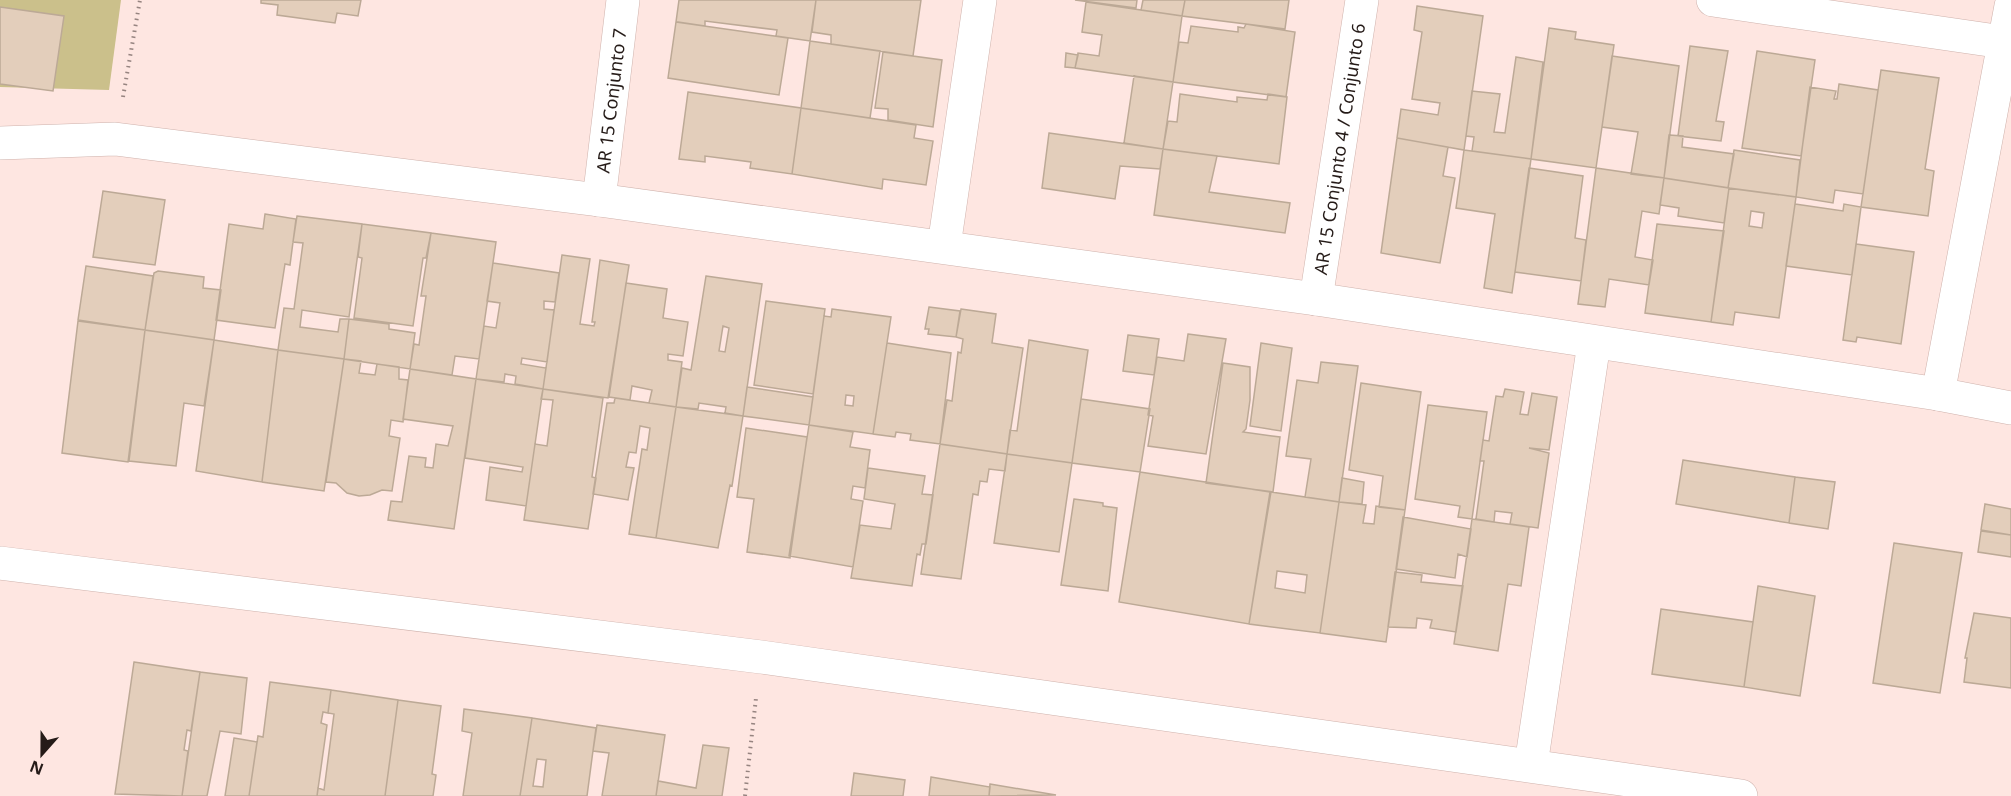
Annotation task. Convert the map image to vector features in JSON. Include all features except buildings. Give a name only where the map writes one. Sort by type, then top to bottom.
[{"type":"street","name":"AR 15 Conjunto 7","points":[[599,200],[623,0]]},
{"type":"street","points":[[944,246],[980,0]]},
{"type":"street","name":"AR 15 Conjunto 4 / Conjunto 6","points":[[1316,299],[1362,0]]},
{"type":"street","points":[[1713,0],[2003,42]]},
{"type":"street","points":[[1938,394],[2011,6]]},
{"type":"street","points":[[0,143],[115,139],[599,200],[1316,299],[1938,394],[2011,408]]},
{"type":"street","points":[[1531,765],[1594,343]]},
{"type":"street","points":[[0,563],[761,657],[1741,796]]},
{"type":"path","points":[[115,139],[140,0]]},
{"type":"path","points":[[745,796],[761,657]]},
{"type":"shaded area","points":[[0,0],[121,0],[109,90],[0,87]]}]
